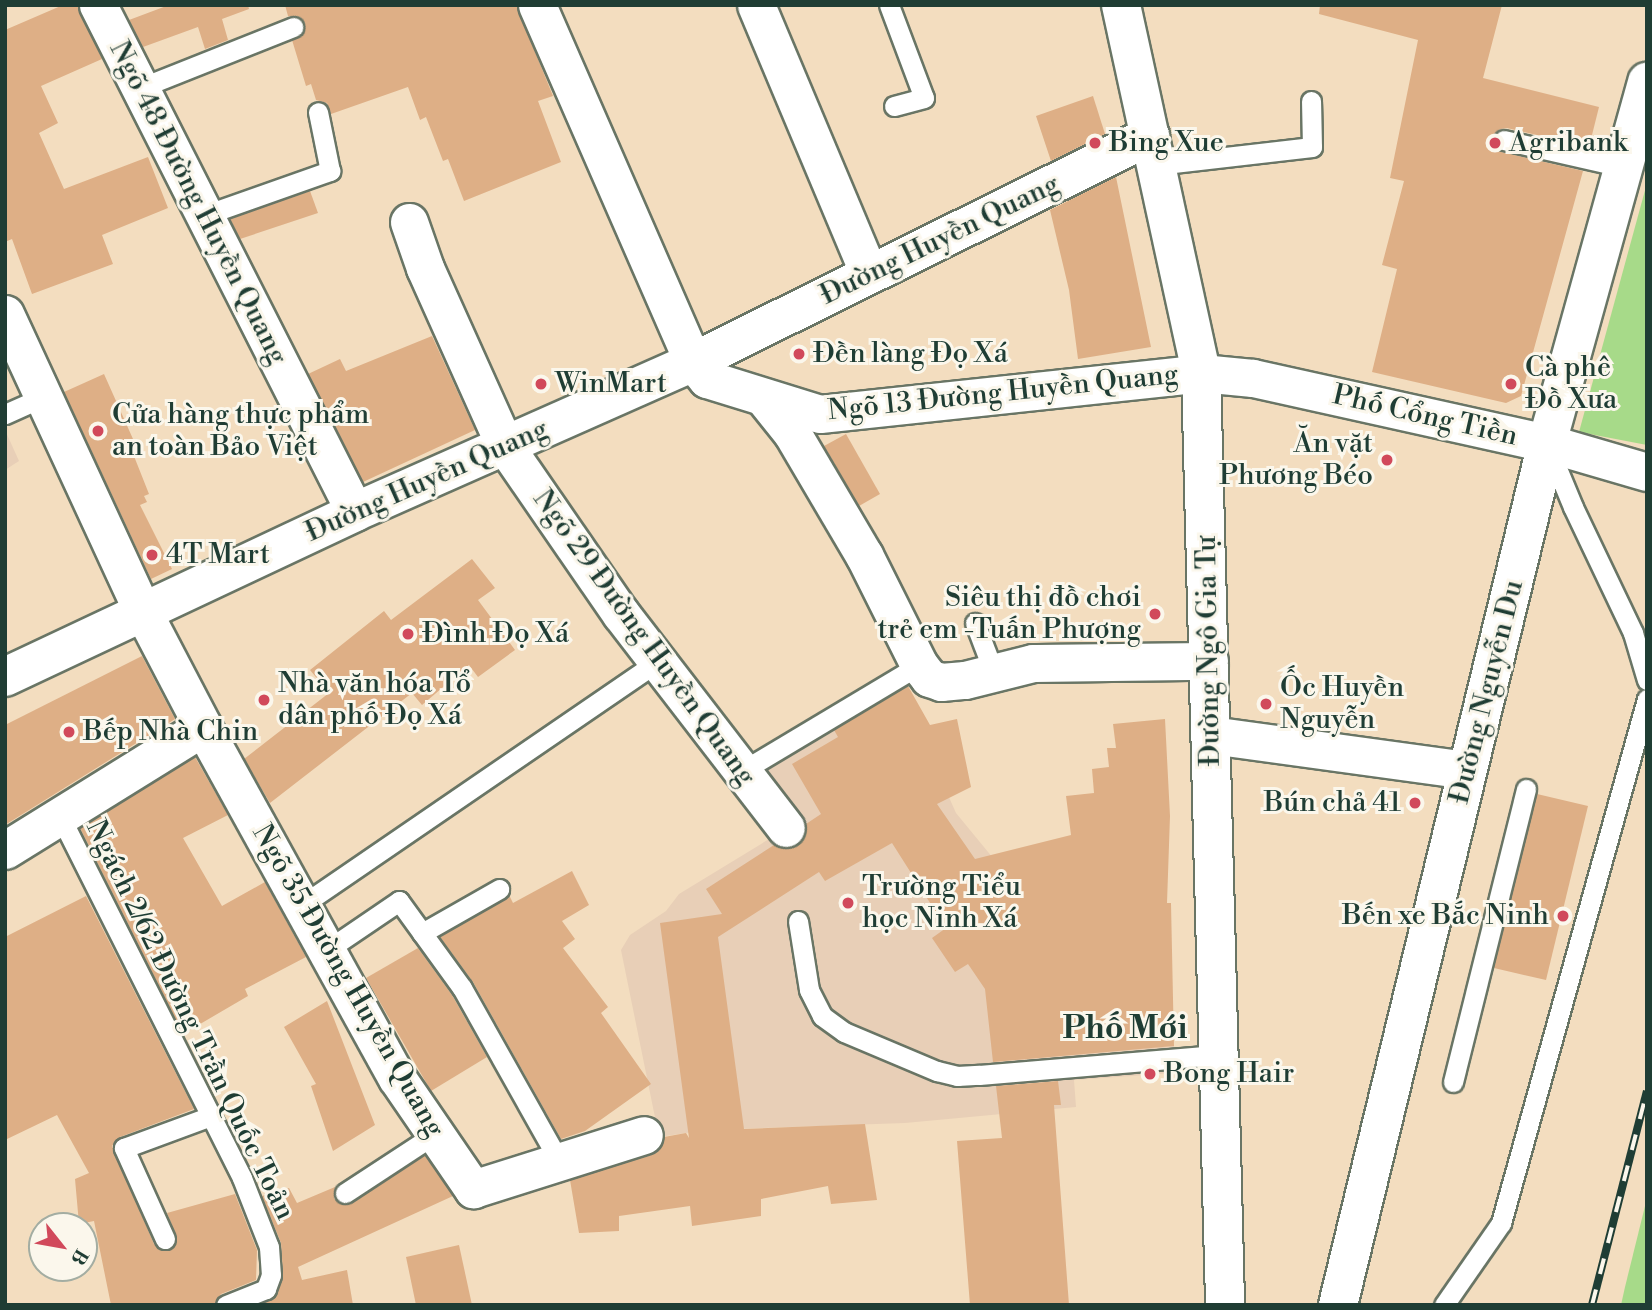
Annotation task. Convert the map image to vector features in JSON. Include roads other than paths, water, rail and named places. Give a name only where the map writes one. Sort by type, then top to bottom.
[{"type":"main road","name":"Đường Ngô Gia Tự","points":[[1121,5],[1201,373],[1226,1305]]},
{"type":"main road","name":"Đường Nguyễn Du","points":[[1338,1305],[1547,443],[1647,82]]},
{"type":"main road","name":"Đường Huyền Quang","points":[[5,677],[355,512],[693,362],[869,274],[1153,151]]},
{"type":"street","name":"Ngõ 48 Đường Huyền Quang","points":[[98,5],[355,512]]},
{"type":"street","points":[[537,5],[693,362]]},
{"type":"street","points":[[756,5],[869,274]]},
{"type":"street","name":"Ngõ 29 Đường Huyền Quang","points":[[409,222],[425,268],[505,446],[657,662],[786,828]]},
{"type":"street","name":"Ngõ 35 Đường Huyền Quang","points":[[5,314],[143,612],[203,727],[397,1078],[473,1189],[644,1135]]},
{"type":"street","name":"Ngõ 13 Đường Huyền Quang","points":[[693,362],[707,379],[809,412],[831,414],[1201,373]]},
{"type":"street","name":"Phố Cổng Tiền","points":[[1201,373],[1253,378],[1547,443],[1647,472]]},
{"type":"street","points":[[763,397],[793,433],[863,555],[924,671],[941,682],[965,680],[1032,663],[1209,661]]},
{"type":"street","points":[[5,850],[203,727]]},
{"type":"street","points":[[1211,735],[1467,770]]},
{"type":"lane","points":[[890,5],[923,98],[894,106]]},
{"type":"lane","points":[[141,88],[293,27]]},
{"type":"lane","points":[[1153,151],[1312,146],[1311,101]]},
{"type":"lane","points":[[205,215],[330,171],[318,111]]},
{"type":"lane","points":[[1504,140],[1623,167]]},
{"type":"lane","points":[[5,414],[43,397]]},
{"type":"lane","points":[[1547,443],[1573,507],[1633,633],[1647,680]]},
{"type":"lane","points":[[975,623],[994,673]]},
{"type":"lane","points":[[302,905],[657,662]]},
{"type":"lane","points":[[741,771],[924,671]]},
{"type":"lane","points":[[1444,1305],[1501,1223],[1647,699]]},
{"type":"lane","points":[[1452,1082],[1526,789]]},
{"type":"lane","name":"Ngách 2/62 Đường Trần Quốc Toản","points":[[60,816],[242,1178],[268,1247],[271,1275],[266,1289],[226,1305]]},
{"type":"lane","points":[[422,933],[499,889]]},
{"type":"lane","points":[[327,950],[399,901],[462,988],[559,1161]]},
{"type":"lane","points":[[798,921],[809,990],[822,1016],[854,1036],[937,1071],[957,1076],[979,1075],[1219,1055]]},
{"type":"lane","points":[[164,1239],[124,1148],[211,1116]]},
{"type":"lane","points":[[345,1193],[435,1134]]},
{"type":"railway","points":[[1592,1305],[1647,1091]]},
{"type":"place","name":"Bing Xue","points":[[1095,143]]},
{"type":"place","name":"Agribank","points":[[1495,143]]},
{"type":"place","name":"Đền làng Đọ Xá","points":[[799,354]]},
{"type":"place","name":"WinMart","points":[[541,384]]},
{"type":"place","name":"Cà phê Đồ Xưa","points":[[1511,384]]},
{"type":"place","name":"Cửa hàng thực phẩm an toàn Bảo Việt","points":[[98,431]]},
{"type":"place","name":"Ăn vặt Phương Béo","points":[[1387,460]]},
{"type":"place","name":"4T Mart","points":[[152,555]]},
{"type":"place","name":"Siêu thị đồ chơi trẻ em -Tuấn Phượng","points":[[1155,614]]},
{"type":"place","name":"Đình Đọ Xá","points":[[408,634]]},
{"type":"place","name":"Nhà văn hóa Tổ dân phố Đọ Xá","points":[[264,700]]},
{"type":"place","name":"Ốc Huyền Nguyễn","points":[[1266,704]]},
{"type":"place","name":"Bếp Nhà Chin","points":[[69,732]]},
{"type":"place","name":"Bún chả 41","points":[[1415,803]]},
{"type":"place","name":"Trường Tiểu học Ninh Xá","points":[[848,903]]},
{"type":"place","name":"Bến xe Bắc Ninh","points":[[1563,916]]},
{"type":"place","name":"Bong Hair","points":[[1150,1074]]},
{"type":"district","name":"Phố Mới","points":[[1125,1028]]}]
